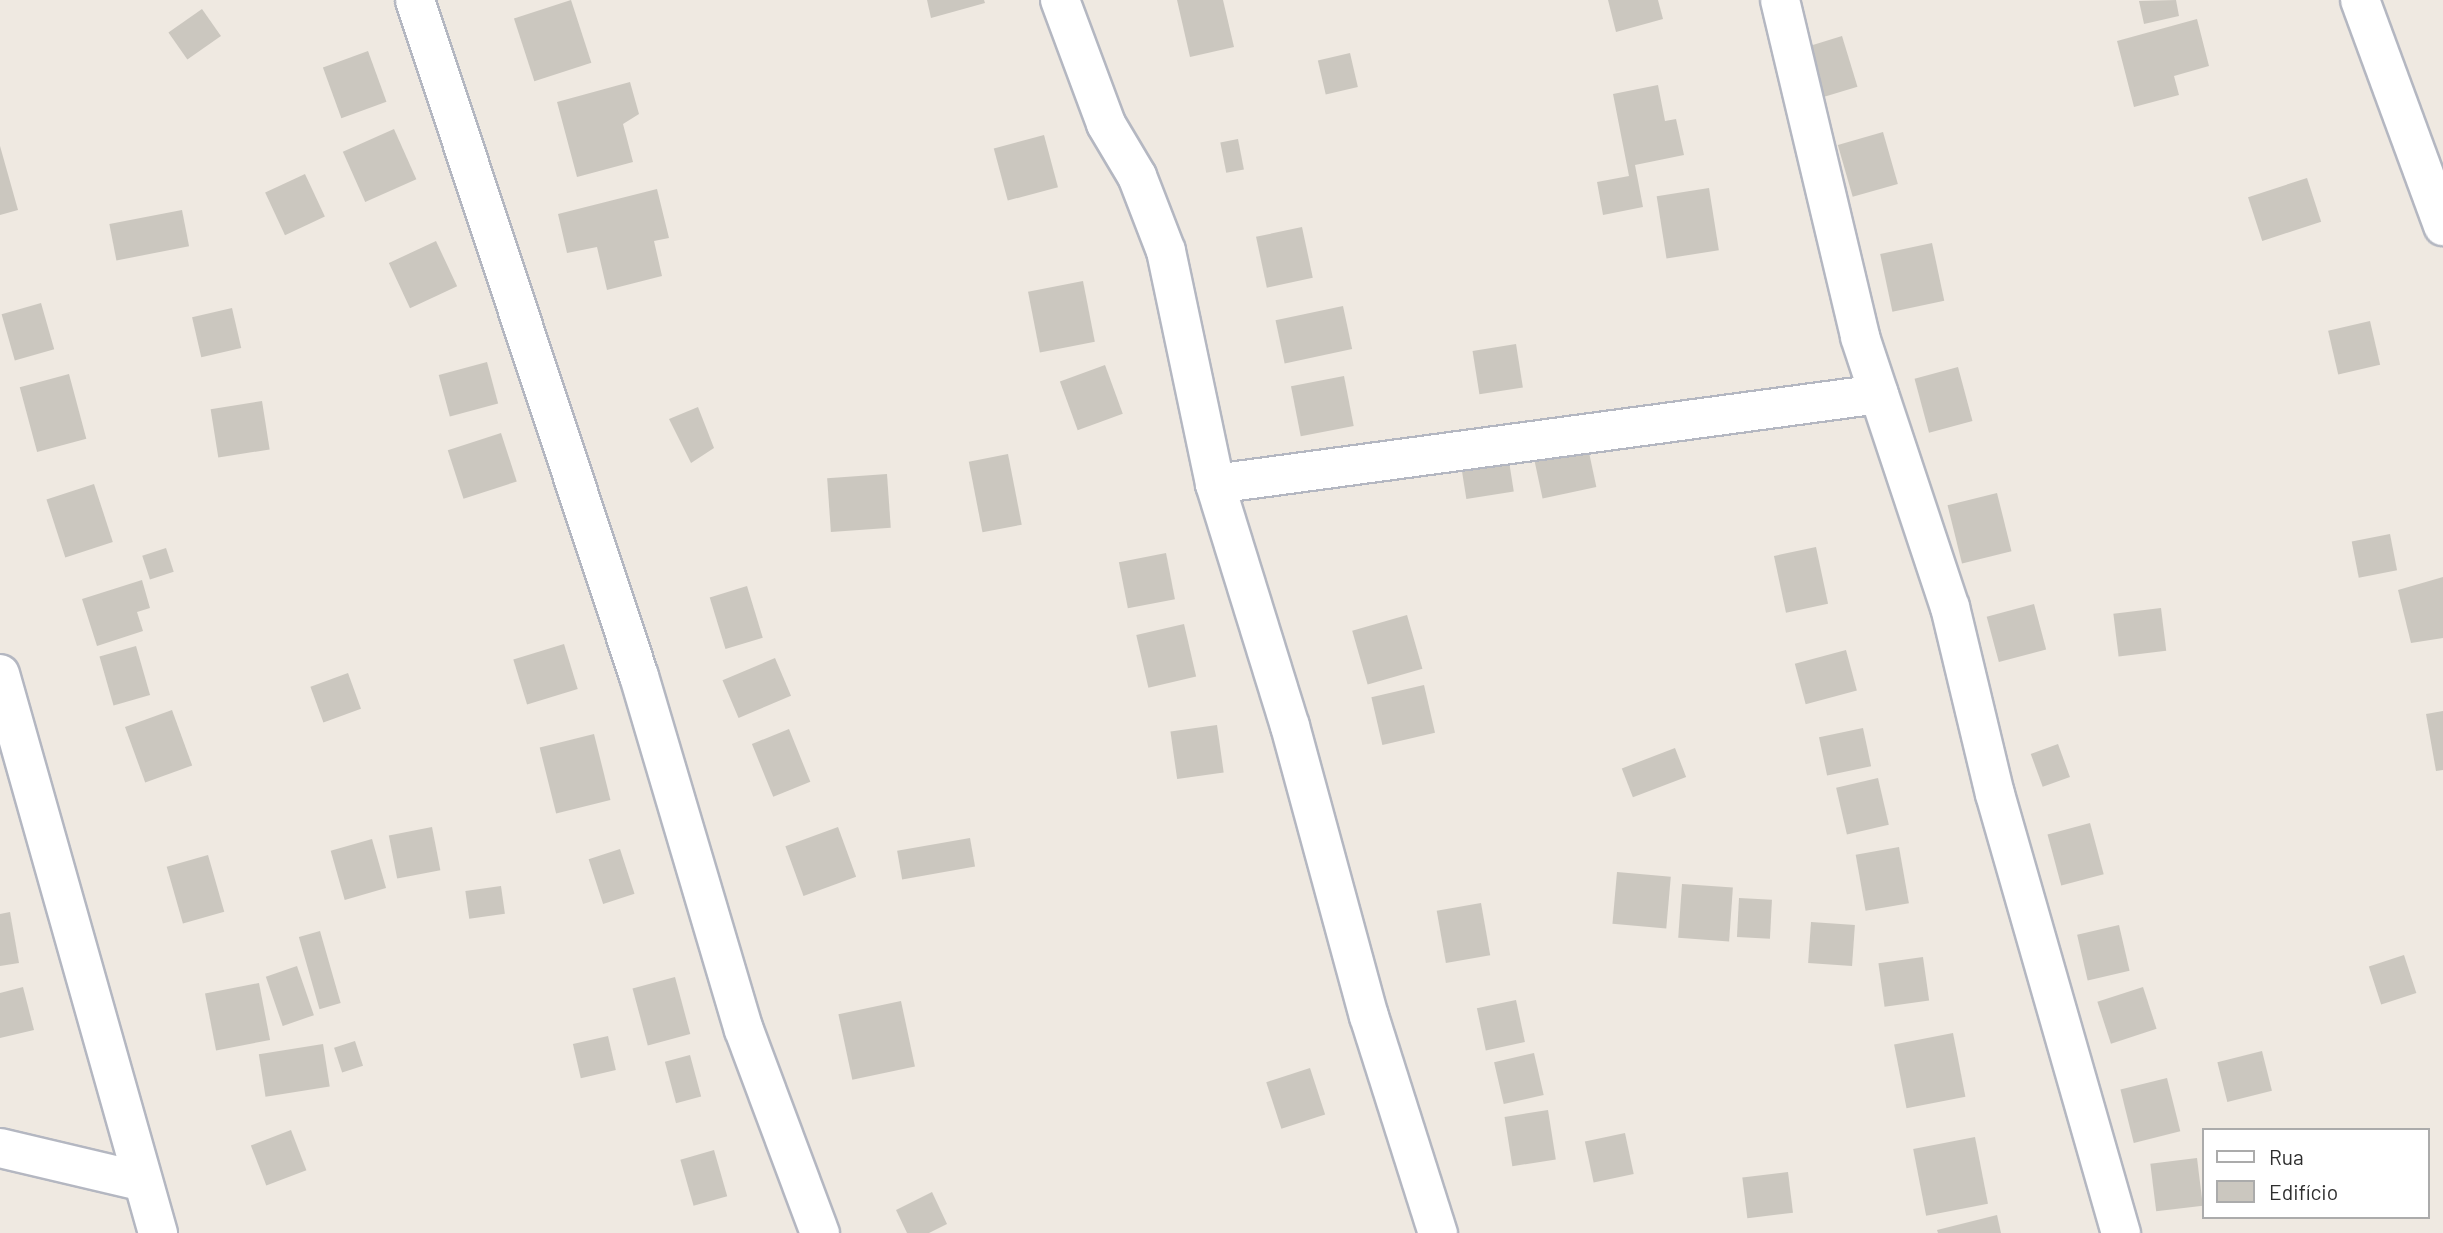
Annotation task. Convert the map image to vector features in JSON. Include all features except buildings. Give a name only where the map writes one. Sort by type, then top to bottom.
[{"type":"street","points":[[415,0],[639,676],[744,1030],[820,1233]]},
{"type":"street","points":[[1060,0],[1106,124],[1137,176],[1166,251],[1215,484],[1290,726],[1369,1016],[1438,1233]]},
{"type":"street","points":[[1780,0],[1860,337],[1950,607],[1995,794],[2121,1233]]},
{"type":"street","points":[[2360,0],[2443,226]]},
{"type":"street","points":[[1215,484],[1879,394]]},
{"type":"street","points":[[0,674],[140,1181],[159,1233]]},
{"type":"street","points":[[0,1148],[140,1181]]}]
